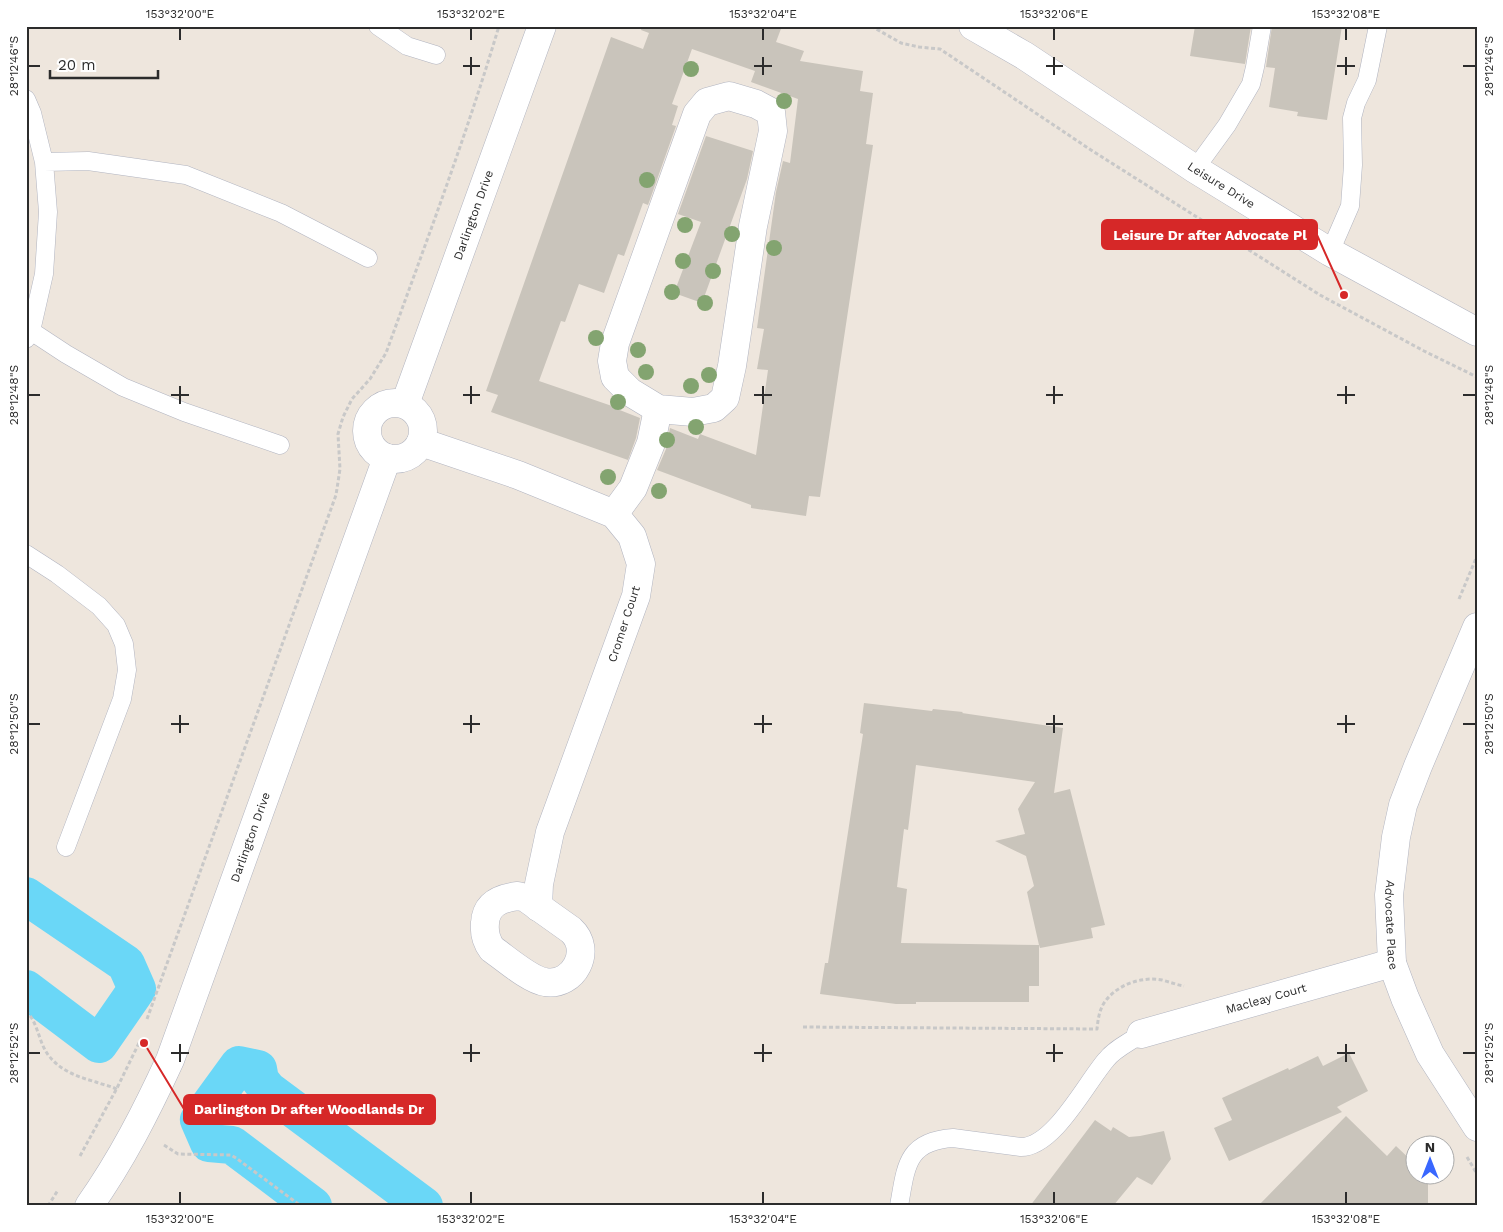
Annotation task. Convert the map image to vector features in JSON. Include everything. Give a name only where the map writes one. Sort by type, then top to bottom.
[{"type":"street","name":"Darlington Drive","points":[[405,404],[542,26]]},
{"type":"street","name":"Leisure Drive","points":[[973,26],[1024,56],[1194,169],[1330,252],[1477,332]]},
{"type":"street","points":[[729,96],[756,104],[771,112],[773,131],[753,226],[726,398],[714,408],[694,412],[658,409],[630,392],[615,377],[612,361],[615,343],[697,114],[707,102],[729,96]]},
{"type":"street","points":[[396,402],[405,404],[419,415],[423,424],[421,442],[411,454],[403,458],[387,458],[372,448],[366,431],[368,422],[372,414],[379,407],[396,402]]},
{"type":"street","points":[[614,514],[633,488],[651,443],[658,409]]},
{"type":"street","name":"Cromer Court","points":[[421,442],[518,475],[614,514],[632,536],[642,564],[636,596],[550,832],[539,884],[538,907]]},
{"type":"street","name":"Darlington Drive","points":[[89,1206],[107,1180],[142,1119],[170,1060],[387,458]]},
{"type":"street","name":"Advocate Place","points":[[1476,630],[1409,787],[1399,821],[1389,895],[1392,963],[1430,1054],[1476,1125]]},
{"type":"street","name":"Macleay Court","points":[[1140,1034],[1392,963]]},
{"type":"lane","points":[[378,26],[407,46],[436,55]]},
{"type":"lane","points":[[1194,169],[1226,125],[1251,84],[1262,26]]},
{"type":"lane","points":[[1330,252],[1350,206],[1353,166],[1352,118],[1356,103],[1367,80],[1378,26]]},
{"type":"lane","points":[[26,99],[32,113],[44,162],[48,212],[44,274],[28,335],[66,354],[123,387],[184,412],[280,445]]},
{"type":"lane","points":[[44,162],[88,161],[186,175],[281,213],[368,258]]},
{"type":"lane","points":[[26,554],[100,606],[116,625],[124,644],[127,670],[122,699],[66,847]]},
{"type":"lane","points":[[900,1206],[905,1169],[912,1155],[922,1146],[944,1138],[1021,1147],[1037,1143],[1054,1130],[1108,1058],[1140,1034]]},
{"type":"path","points":[[145,1026],[336,495],[340,469],[338,434],[343,417],[352,399],[370,379],[386,353],[456,158],[486,71],[499,26]]},
{"type":"path","points":[[871,26],[901,43],[940,49],[1091,150],[1320,295],[1424,352],[1477,377]]},
{"type":"path","points":[[1456,607],[1477,556]]},
{"type":"path","points":[[803,1027],[1097,1029],[1099,1014],[1103,1004],[1116,990],[1124,986],[1152,979],[1187,987]]},
{"type":"path","points":[[77,1162],[117,1088],[142,1034]]},
{"type":"path","points":[[1465,1154],[1477,1174]]},
{"type":"path","points":[[48,1206],[62,1185]]},
{"type":"building","points":[[642,26],[782,26],[776,42],[804,51],[800,61],[863,71],[860,91],[873,93],[866,144],[873,145],[820,497],[809,496],[806,516],[751,508],[751,505],[657,470],[666,449],[670,428],[698,439],[700,434],[756,455],[768,370],[757,369],[764,329],[757,328],[776,192],[783,161],[790,163],[798,99],[751,82],[755,71],[692,49],[672,104],[678,106],[672,125],[676,126],[648,205],[643,203],[624,256],[618,254],[604,293],[579,284],[565,322],[561,321],[539,381],[612,406],[640,418],[636,438],[628,460],[491,412],[498,395],[486,391],[611,37],[643,49],[649,33],[641,30]]},
{"type":"building","points":[[1195,26],[1251,26],[1245,64],[1190,56]]},
{"type":"building","points":[[1272,26],[1342,26],[1327,120],[1297,116],[1298,112],[1269,107],[1275,68],[1266,67]]},
{"type":"building","points":[[706,136],[753,151],[747,179],[702,303],[674,293],[701,222],[678,214]]},
{"type":"building","points":[[864,703],[932,711],[933,709],[963,712],[1063,728],[1054,793],[1070,789],[1105,925],[1091,928],[1093,938],[1040,948],[1039,945],[1039,986],[1029,986],[1029,1002],[916,1002],[916,1004],[896,1004],[820,994],[825,963],[828,963],[863,734],[860,733]],"holes":[[[916,765],[1035,782],[1018,809],[1025,834],[995,841],[1026,856],[1034,886],[1027,892],[1039,945],[901,943],[907,889],[897,887],[904,829],[908,830]]]},
{"type":"building","points":[[1349,1053],[1368,1091],[1337,1107],[1342,1112],[1229,1161],[1214,1128],[1232,1120],[1222,1098],[1318,1056],[1323,1066]]},
{"type":"building","points":[[1346,1116],[1387,1156],[1396,1146],[1406,1156],[1406,1184],[1428,1184],[1428,1206],[1258,1206]]},
{"type":"building","points":[[1095,1120],[1111,1131],[1113,1127],[1129,1137],[1164,1131],[1171,1159],[1152,1185],[1137,1177],[1113,1206],[1030,1206]]},
{"type":"waterway","points":[[26,896],[126,964],[137,989],[99,1044],[26,989]]},
{"type":"waterway","points":[[313,1206],[232,1145],[209,1143],[199,1120],[239,1065],[258,1069],[260,1080],[268,1090],[424,1206]]},
{"type":"place","name":"Leisure Dr after Advocate Pl","points":[[1344,295]]},
{"type":"place","name":"Darlington Dr after Woodlands Dr","points":[[144,1043]]}]
